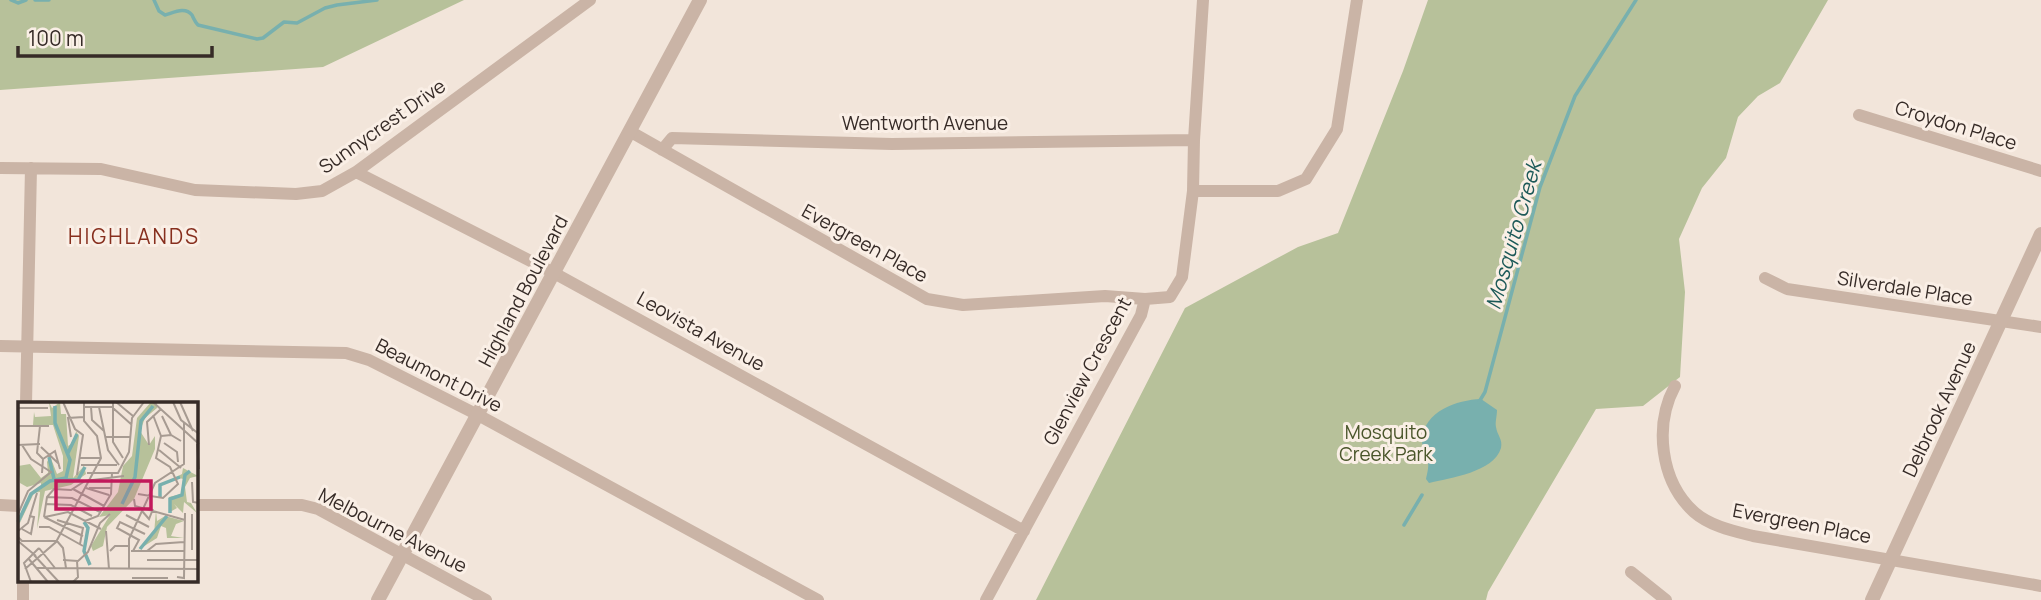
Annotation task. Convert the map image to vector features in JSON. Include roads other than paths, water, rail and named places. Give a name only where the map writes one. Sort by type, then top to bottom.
[{"type":"street","name":"Sunnycrest Drive","points":[[0,168],[102,169],[195,190],[296,194],[322,191],[356,172],[590,0]]},
{"type":"street","name":"Highland Boulevard","points":[[378,600],[700,0]]},
{"type":"street","name":"Glenview Crescent","points":[[986,600],[1141,315],[1144,299],[1170,298],[1182,277],[1193,191],[1203,0]]},
{"type":"street","points":[[1193,191],[1278,191],[1306,179],[1337,129],[1357,0]]},
{"type":"street","name":"Croydon Place","points":[[1859,115],[2041,172]]},
{"type":"street","name":"Evergreen Place","points":[[631,132],[927,299],[963,305],[1105,296],[1144,299]]},
{"type":"street","name":"Wentworth Avenue","points":[[662,150],[672,138],[892,144],[1194,141]]},
{"type":"street","points":[[26,402],[31,169]]},
{"type":"street","name":"Leovista Avenue","points":[[356,172],[554,273],[1024,531]]},
{"type":"street","name":"Delbrook Avenue","points":[[1871,600],[2041,234]]},
{"type":"street","name":"Silverdale Place","points":[[1765,278],[1787,289],[2041,327]]},
{"type":"street","name":"Beaumont Drive","points":[[0,346],[346,353],[369,360],[478,415],[818,600]]},
{"type":"street","name":"Evergreen Place","points":[[1675,386],[1669,397],[1662,429],[1665,456],[1678,492],[1693,511],[1709,522],[1754,536],[2041,586]]},
{"type":"street","points":[[0,505],[18,506]]},
{"type":"street","name":"Melbourne Avenue","points":[[198,505],[318,509],[486,600]]},
{"type":"street","points":[[1631,572],[1666,600]]},
{"type":"street","points":[[23,582],[23,600]]},
{"type":"water","points":[[1481,399],[1497,410],[1496,425],[1501,448],[1497,456],[1490,463],[1470,473],[1429,483],[1426,479],[1428,462],[1422,440],[1424,430],[1443,409]]},
{"type":"waterway","points":[[11,0],[18,3],[26,0]]},
{"type":"waterway","points":[[35,0],[49,0]]},
{"type":"waterway","points":[[154,0],[159,11],[165,15],[186,11],[198,25],[257,39],[263,38],[284,22],[297,23],[325,8],[377,0]]},
{"type":"waterway","name":"Mosquito Creek","points":[[1479,402],[1485,392],[1540,187],[1575,96],[1636,0]]},
{"type":"waterway","name":"Mosquito Creek","points":[[1404,525],[1422,495]]},
{"type":"district","name":"HIGHLANDS","points":[[134,236]]},
{"type":"park label","name":"Mosquito Creek Park","points":[[1386,443]]}]
